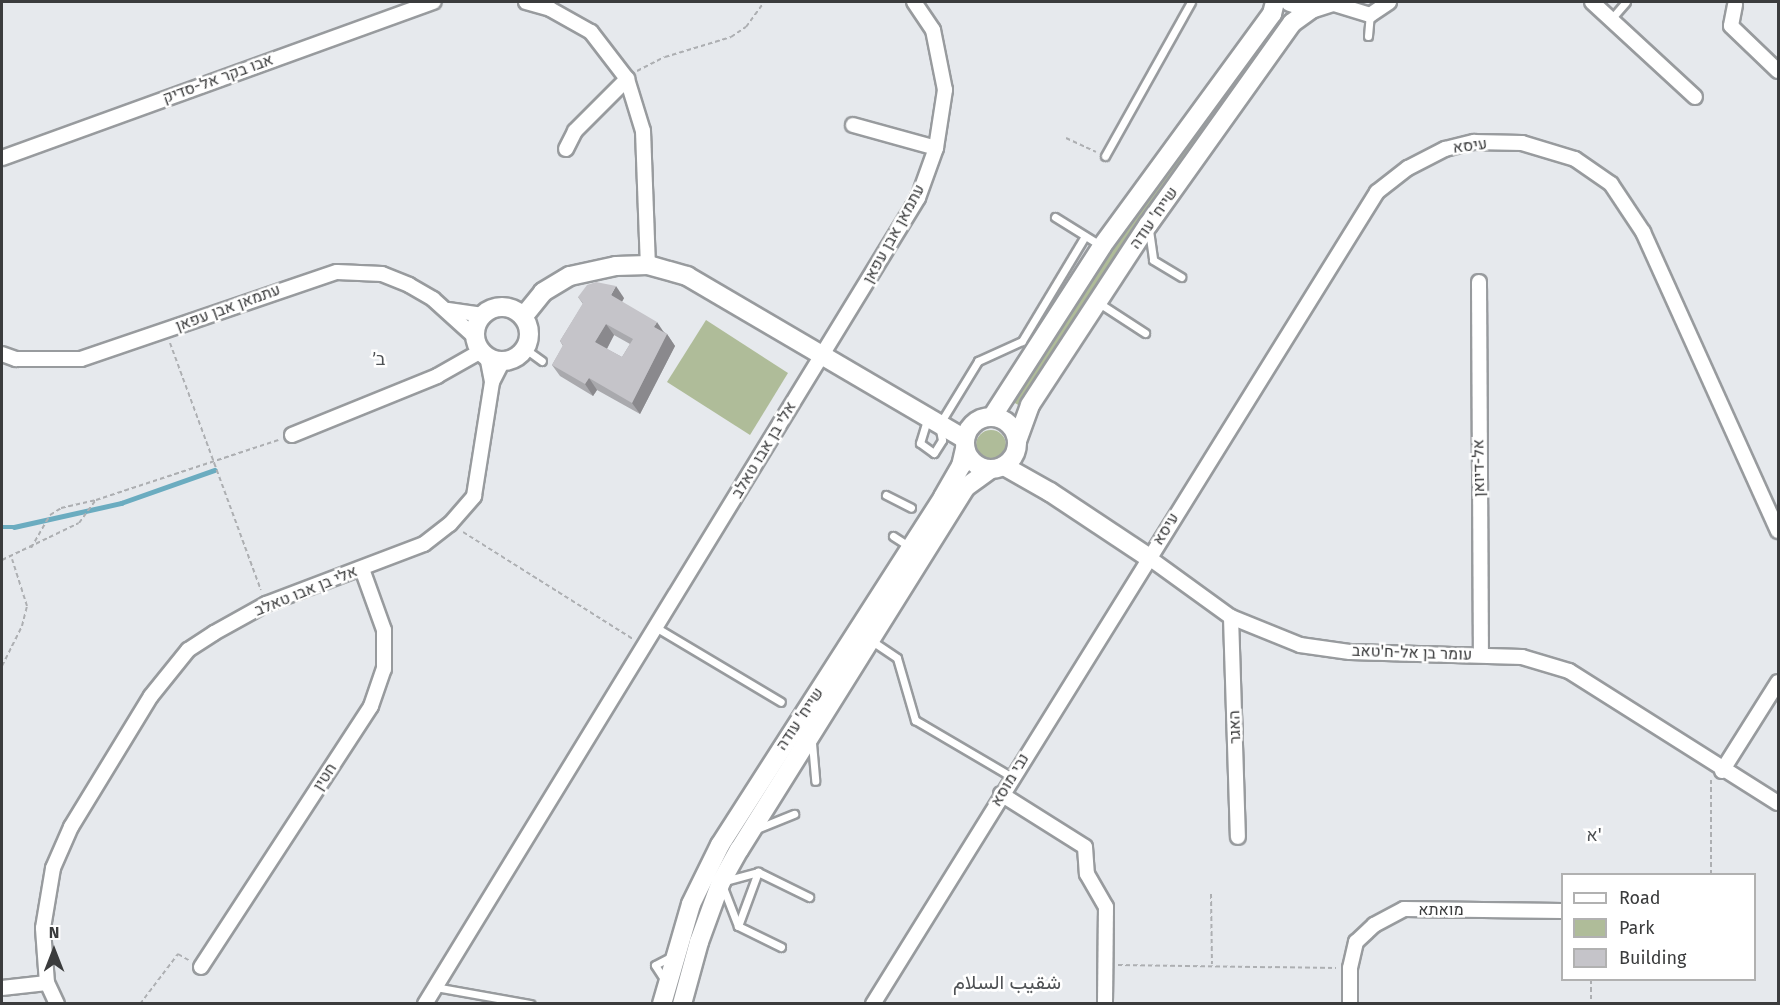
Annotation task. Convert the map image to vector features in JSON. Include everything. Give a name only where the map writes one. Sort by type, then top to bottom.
[{"type":"main road","name":"שייח' עודה","points":[[983,420],[1029,361],[1102,246],[1272,14],[1275,2]]},
{"type":"main road","points":[[1290,2],[1311,9],[1332,2]]},
{"type":"main road","name":"שייח' עודה","points":[[1017,445],[1030,405],[1148,225],[1292,23],[1311,9]]},
{"type":"main road","points":[[523,317],[543,292],[570,276],[616,266],[648,265],[687,276],[933,422],[965,443],[973,463],[996,468],[1017,445],[1010,425],[983,420],[933,422]]},
{"type":"main road","points":[[499,307],[523,317],[529,332],[524,348],[487,351],[483,315],[499,307]]},
{"type":"main road","points":[[965,443],[983,420]]},
{"type":"main road","name":"שייח' עודה","points":[[662,1004],[666,983],[692,903],[720,845],[961,466],[965,443]]},
{"type":"main road","name":"עומר בן אל-ח'טאב","points":[[1017,445],[1050,492]]},
{"type":"main road","name":"שייח' עודה","points":[[681,1004],[688,972],[721,882],[966,488],[996,468]]},
{"type":"main road","name":"עומר בן אל-ח'טאב","points":[[996,468],[1050,492],[1148,557]]},
{"type":"street","name":"אבו בקר אל-סדיק","points":[[2,158],[434,2]]},
{"type":"street","points":[[526,2],[550,9],[591,32],[627,79],[643,131],[648,265]]},
{"type":"street","name":"עתמאן אבן עפאן","points":[[821,356],[918,198],[936,148],[945,90],[941,57],[933,30],[915,2]]},
{"type":"street","points":[[1332,2],[1370,15]]},
{"type":"street","points":[[1362,2],[1370,15]]},
{"type":"street","points":[[1370,15],[1380,2]]},
{"type":"street","points":[[1370,15],[1389,2]]},
{"type":"street","points":[[1593,2],[1695,97]]},
{"type":"street","points":[[1735,4],[1731,26],[1779,71]]},
{"type":"street","points":[[566,149],[575,131],[627,79]]},
{"type":"street","points":[[853,125],[936,148]]},
{"type":"street","name":"עיסא","points":[[1148,557],[1377,192],[1408,168],[1445,149],[1474,142],[1522,143],[1575,159],[1611,184],[1644,232],[1779,531]]},
{"type":"street","name":"עתמאן אבן עפאן","points":[[2,354],[16,359],[81,359],[297,283],[337,272],[382,274],[409,285],[448,310],[487,351]]},
{"type":"street","name":"אל-דיואן","points":[[1479,282],[1481,655]]},
{"type":"street","name":"עתמאן אבן עפאן","points":[[448,310],[483,315]]},
{"type":"street","points":[[292,435],[437,376],[487,351]]},
{"type":"street","name":"אלי בן אבו טאלב","points":[[57,1004],[47,983],[43,928],[53,868],[71,827],[151,696],[188,651],[214,633],[266,604],[424,544],[450,524],[474,496],[492,382],[487,351]]},
{"type":"street","name":"אלי בן אבו טאלב","points":[[425,1004],[657,628],[821,356]]},
{"type":"street","name":"עומר בן אל-ח'טאב","points":[[1148,557],[1231,617],[1300,645],[1350,652],[1522,657],[1569,671],[1717,767],[1779,803]]},
{"type":"street","name":"נבי מוסא","points":[[873,1004],[1148,557]]},
{"type":"street","name":"חטין","points":[[201,967],[371,706],[384,669],[384,630],[362,569]]},
{"type":"street","name":"האגר","points":[[1231,617],[1238,837]]},
{"type":"street","points":[[1717,767],[1779,682]]},
{"type":"street","points":[[1001,794],[1085,847],[1088,874],[1106,907],[1105,1004]]},
{"type":"street","name":"מואתא","points":[[1350,1004],[1350,968],[1356,942],[1374,925],[1404,909],[1561,911]]},
{"type":"street","points":[[2,988],[47,983]]},
{"type":"lane","points":[[1105,156],[1191,2]]},
{"type":"lane","points":[[1612,18],[1626,2]]},
{"type":"lane","points":[[1368,36],[1370,15]]},
{"type":"lane","points":[[1055,217],[1102,246]]},
{"type":"lane","points":[[1148,225],[1153,260],[1182,277]]},
{"type":"lane","points":[[1022,341],[1085,236]]},
{"type":"lane","points":[[1097,301],[1145,333]]},
{"type":"lane","points":[[933,422],[942,440],[934,453],[920,443],[933,422],[978,361],[1022,341],[1043,339]]},
{"type":"lane","points":[[1022,341],[1029,361]]},
{"type":"lane","points":[[524,348],[542,361]]},
{"type":"lane","points":[[886,495],[911,508]]},
{"type":"lane","points":[[893,536],[910,547]]},
{"type":"lane","points":[[657,628],[781,702]]},
{"type":"lane","points":[[870,640],[897,658],[915,720],[1011,777]]},
{"type":"lane","points":[[811,734],[815,781]]},
{"type":"lane","points":[[751,831],[794,814]]},
{"type":"lane","points":[[738,926],[758,872]]},
{"type":"lane","points":[[781,947],[738,926],[721,882],[758,872],[809,897]]},
{"type":"lane","points":[[435,987],[530,1004]]},
{"type":"path","points":[[627,79],[665,57],[731,37],[746,27],[764,2]]},
{"type":"path","points":[[1066,138],[1105,156]]},
{"type":"path","points":[[165,331],[266,604]]},
{"type":"path","points":[[31,548],[50,515],[61,508],[96,500],[292,435]]},
{"type":"path","points":[[2,560],[12,558],[79,523],[96,500]]},
{"type":"path","points":[[450,524],[645,647]]},
{"type":"path","points":[[2,666],[22,626],[27,606],[12,558]]},
{"type":"path","points":[[1711,873],[1717,767]]},
{"type":"path","points":[[1211,894],[1212,964]]},
{"type":"path","points":[[140,1004],[178,954],[201,967]]},
{"type":"path","points":[[1106,965],[1212,964],[1216,968],[1350,968]]},
{"type":"path","points":[[1591,981],[1591,1004]]},
{"type":"green space","points":[[1270,2],[1283,10],[1022,407],[1011,401]]},
{"type":"green space","points":[[706,320],[788,373],[750,435],[667,382]]},
{"type":"green space","points":[[991,430],[1002,434],[1006,445],[1002,456],[991,460],[980,456],[976,445],[980,434]]},
{"type":"building","points":[[596,282],[616,286],[611,295],[657,322],[654,327],[667,334],[632,403],[589,378],[585,384],[552,365],[563,345],[560,341],[583,303],[578,297],[587,285]],"holes":[[[606,324],[633,339],[622,357],[595,342]]]},
{"type":"waterway","points":[[2,527],[14,527],[121,503],[214,470]]},
{"type":"district","name":"ב׳","points":[[379,359]]},
{"type":"district","name":"א'","points":[[1594,835]]},
{"type":"district","name":"شقيب السلام","points":[[1007,982]]}]
